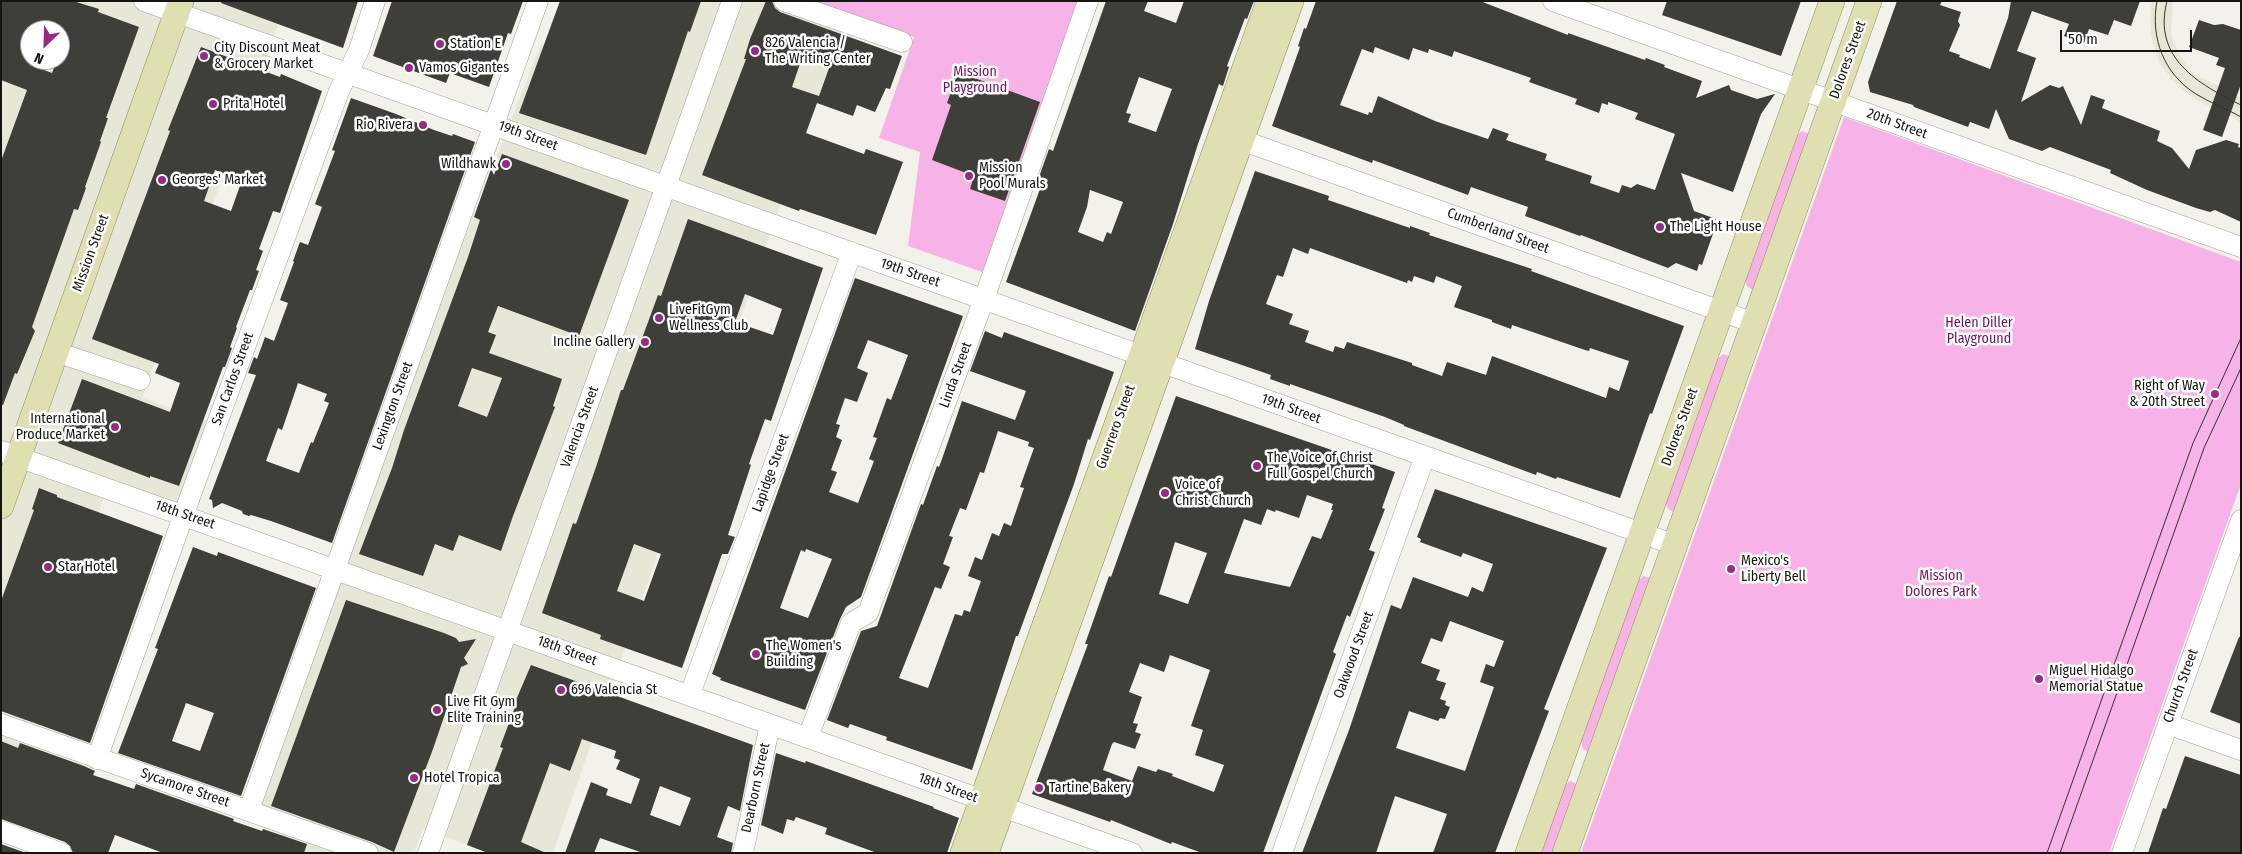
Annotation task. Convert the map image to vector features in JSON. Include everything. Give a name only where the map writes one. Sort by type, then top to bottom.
[{"type":"main road","name":"Guerrero Street","points":[[963,853],[992,803],[1152,359],[1269,1]]},
{"type":"main road","name":"Guerrero Street","points":[[1152,359],[1241,140],[1292,1]]},
{"type":"main road","name":"Dolores Street","points":[[1528,853],[1832,1]]},
{"type":"main road","name":"Dolores Street","points":[[1566,853],[1869,1]]},
{"type":"main road","name":"Mission Street","points":[[1,506],[10,454],[56,352],[179,7]]},
{"type":"main road","points":[[1562,760],[1594,772]]},
{"type":"main road","name":"Guerrero Street","points":[[986,853],[992,803]]},
{"type":"street","name":"19th Street","points":[[144,1],[179,7],[347,74],[666,185],[1675,545]]},
{"type":"street","name":"San Carlos Street","points":[[97,759],[335,100],[358,50],[375,1]]},
{"type":"street","name":"Lexington Street","points":[[249,810],[538,1]]},
{"type":"street","name":"Valencia Street","points":[[428,853],[732,1]]},
{"type":"street","points":[[784,1],[902,42]]},
{"type":"street","name":"Linda Street","points":[[808,737],[851,623],[868,613],[984,298],[1088,1]]},
{"type":"street","name":"20th Street","points":[[1553,1],[2241,247]]},
{"type":"street","name":"Cumberland Street","points":[[1241,140],[1754,323]]},
{"type":"street","name":"Lapidge Street","points":[[690,694],[852,252]]},
{"type":"street","points":[[56,352],[140,380]]},
{"type":"street","name":"18th Street","points":[[10,454],[690,694],[1132,853]]},
{"type":"street","name":"Oakwood Street","points":[[1282,853],[1425,456]]},
{"type":"street","name":"Church Street","points":[[2122,853],[2241,520]]},
{"type":"street","name":"Sycamore Street","points":[[1,724],[368,853]]},
{"type":"street","name":"Dearborn Street","points":[[743,853],[770,724]]},
{"type":"street","points":[[2168,724],[2241,750]]},
{"type":"street","points":[[1,831],[61,853]]},
{"type":"shaded area","points":[[1,1],[287,1],[142,398],[209,421],[179,507],[109,482],[1,800]]},
{"type":"shaded area","points":[[616,1],[852,1],[553,853],[490,853],[423,829],[414,853],[275,853],[286,823],[249,810],[335,568],[541,44],[593,64]]},
{"type":"shaded area","points":[[2152,1],[2173,1],[2171,33],[2178,53],[2193,73],[2241,98],[2241,123],[2235,118],[2196,100],[2175,83],[2159,63],[2151,35],[2150,16]]},
{"type":"green space","name":"Mission Playground","points":[[808,1],[1079,1],[985,273],[908,246],[920,152],[879,138],[914,37]]},
{"type":"green space","name":"Mission Dolores Park","points":[[1844,117],[2241,262],[2241,484],[2109,853],[1581,853]]},
{"type":"green space","points":[[1802,131],[1812,135],[1754,290],[1747,286],[1745,279],[1796,136]]},
{"type":"green space","points":[[1723,354],[1732,357],[1674,512],[1668,508],[1666,501],[1717,359]]},
{"type":"green space","points":[[1643,576],[1653,579],[1589,752],[1583,749],[1581,741],[1638,581]]},
{"type":"green space","points":[[1570,781],[1579,785],[1559,853],[1541,853],[1564,786]]},
{"type":"building","points":[[1,1],[73,1],[99,9],[98,12],[139,27],[106,118],[108,118],[86,188],[78,210],[74,209],[32,327],[35,331],[17,374],[15,373],[3,405],[1,405],[1,161],[27,90],[1,80]]},
{"type":"building","points":[[222,1],[358,1],[343,48],[221,3]]},
{"type":"building","name":"Station E","points":[[392,1],[523,1],[511,34],[508,33],[489,87],[450,73],[446,83],[373,56]]},
{"type":"building","points":[[560,1],[701,1],[690,32],[688,31],[646,155],[519,113]]},
{"type":"building","points":[[766,1],[772,1],[775,8],[780,12],[902,56],[890,89],[886,88],[875,112],[857,105],[853,116],[817,103],[806,133],[864,154],[866,149],[903,162],[876,235],[800,209],[799,211],[702,175],[746,59],[744,59]],"holes":[[[802,58],[829,68],[819,96],[792,87]]]},
{"type":"building","points":[[1106,1],[1148,1],[1144,11],[1176,23],[1184,1],[1254,1],[1247,19],[1245,18],[1227,66],[1229,67],[1223,86],[1219,84],[1173,224],[1135,331],[1006,282],[1040,189],[1035,188],[1049,149],[1053,151]],"holes":[[[1139,77],[1172,89],[1156,132],[1128,122],[1131,114],[1126,113]],[[1090,190],[1123,202],[1111,234],[1107,232],[1103,242],[1078,232],[1087,207]]]},
{"type":"building","points":[[1316,1],[1480,1],[1568,35],[1568,33],[1645,60],[1646,58],[1702,81],[1696,98],[1729,85],[1731,90],[1757,99],[1775,94],[1761,114],[1733,192],[1681,173],[1694,211],[1716,219],[1713,227],[1715,228],[1702,265],[1699,264],[1697,271],[1676,263],[1668,268],[1525,216],[1528,207],[1471,187],[1468,195],[1373,160],[1372,163],[1272,126],[1300,47],[1298,46],[1304,28],[1306,29]],"holes":[[[1375,47],[1409,60],[1413,48],[1428,53],[1429,49],[1452,57],[1454,51],[1531,78],[1529,82],[1577,99],[1575,104],[1599,113],[1602,103],[1608,105],[1608,102],[1638,113],[1635,119],[1675,134],[1655,190],[1637,184],[1631,188],[1622,185],[1619,193],[1590,183],[1592,176],[1545,160],[1547,154],[1506,140],[1509,134],[1493,128],[1488,139],[1435,121],[1378,96],[1372,113],[1369,112],[1368,115],[1340,105],[1362,49],[1373,53]]]},
{"type":"building","points":[[1667,1],[1801,1],[1781,56],[1662,15]]},
{"type":"building","points":[[1897,1],[1942,1],[1940,5],[1961,12],[1958,21],[1960,25],[1949,51],[1990,69],[2008,18],[2011,1],[2140,1],[2131,26],[2114,20],[2108,35],[2089,29],[2084,43],[2064,36],[2069,24],[2032,11],[2017,51],[2036,58],[2021,102],[2050,85],[2059,88],[2063,86],[2081,125],[2091,95],[2105,100],[2102,108],[2160,131],[2157,141],[2172,148],[2189,169],[2196,150],[2226,140],[2239,144],[2238,147],[2241,148],[2241,222],[2215,210],[2210,212],[2196,208],[2147,190],[2110,173],[2111,170],[2050,147],[2042,151],[2009,139],[1996,109],[1989,129],[1970,122],[1968,127],[1913,105],[1870,92],[1868,82]]},
{"type":"building","points":[[2199,20],[2214,25],[2223,24],[2241,30],[2241,84],[2222,137],[2203,130],[2225,68],[2216,65],[2219,58],[2189,47]]},
{"type":"building","points":[[201,47],[280,77],[281,74],[322,91],[280,213],[273,211],[259,249],[263,251],[256,270],[259,271],[236,327],[230,347],[232,348],[225,367],[223,367],[179,486],[150,476],[150,478],[58,443],[82,379],[170,412],[180,383],[155,373],[159,364],[92,339],[170,131],[168,130]],"holes":[[[215,170],[242,180],[231,211],[204,201]]]},
{"type":"building","points":[[958,72],[1040,102],[1005,201],[970,189],[974,176],[932,160],[951,105],[947,103]]},
{"type":"building","points":[[351,98],[434,130],[475,142],[332,543],[271,521],[243,514],[242,511],[222,503],[213,508],[212,500],[209,499],[256,375],[248,373],[254,357],[257,359],[265,337],[274,341],[288,303],[280,300],[293,261],[300,242],[308,245],[322,207],[315,204],[335,151],[332,150]],"holes":[[[298,383],[327,394],[324,401],[329,403],[299,473],[266,461],[278,428],[282,430]]]},
{"type":"building","points":[[502,154],[629,200],[579,336],[498,306],[488,332],[496,335],[489,353],[562,379],[553,406],[555,407],[501,551],[459,535],[453,551],[435,544],[423,576],[359,554],[468,257],[480,220],[474,217],[491,169],[494,175]],"holes":[[[472,368],[502,378],[487,417],[458,406]]]},
{"type":"building","points":[[1255,171],[1329,196],[1328,200],[1410,228],[1410,226],[1430,233],[1429,235],[1532,269],[1531,271],[1684,326],[1652,414],[1650,413],[1620,498],[1557,477],[1556,479],[1537,472],[1536,475],[1404,426],[1385,417],[1290,384],[1290,386],[1270,379],[1271,375],[1195,349],[1209,301]],"holes":[[[1293,248],[1308,254],[1310,248],[1407,283],[1408,280],[1412,282],[1414,276],[1434,283],[1436,276],[1462,286],[1454,307],[1492,320],[1492,322],[1511,329],[1512,325],[1585,350],[1589,351],[1590,348],[1629,361],[1619,391],[1609,387],[1606,398],[1492,356],[1486,375],[1447,362],[1442,376],[1412,365],[1412,363],[1347,342],[1344,349],[1335,346],[1333,352],[1305,342],[1309,331],[1289,324],[1293,314],[1266,304],[1277,275],[1283,277]]]},
{"type":"building","points":[[688,219],[823,268],[771,421],[765,419],[749,464],[751,465],[728,535],[735,537],[728,554],[722,554],[682,668],[600,639],[601,635],[542,613],[573,523],[576,524],[621,390],[623,390],[658,295],[661,296]],"holes":[[[745,294],[782,309],[773,335],[735,322]],[[634,544],[661,554],[644,601],[617,591]]]},
{"type":"building","points":[[855,278],[963,316],[861,597],[846,607],[840,619],[805,710],[720,680],[721,678],[712,674]],"holes":[[[868,340],[908,355],[891,400],[887,398],[873,437],[877,438],[869,459],[874,461],[858,503],[829,492],[837,472],[831,470],[842,440],[836,437],[840,425],[836,424],[845,398],[857,402],[868,373],[857,368]],[[806,549],[832,559],[808,618],[780,608],[801,550],[805,552]]]},
{"type":"building","points":[[985,331],[1002,338],[1004,332],[1114,372],[1090,440],[1088,439],[1074,484],[1018,636],[1016,636],[972,770],[886,740],[887,737],[850,724],[848,728],[827,720],[861,631],[877,626],[921,504],[923,505],[937,466],[939,467],[962,401],[1015,420],[1026,391],[970,371]],"holes":[[[998,431],[1029,442],[1028,446],[1034,448],[1020,487],[1024,488],[1011,526],[1004,523],[999,536],[992,533],[982,560],[975,557],[968,576],[981,581],[970,612],[964,610],[962,616],[955,614],[928,688],[899,678],[935,587],[941,589],[950,567],[943,564],[953,537],[949,536],[960,508],[966,510],[980,472],[984,473]]]},
{"type":"building","points":[[1176,396],[1395,472],[1382,508],[1385,509],[1369,550],[1375,552],[1350,617],[1347,615],[1333,652],[1336,654],[1263,853],[1202,853],[1172,842],[1171,844],[1111,820],[1110,822],[1032,794],[1088,644],[1085,644],[1109,576],[1111,577]],"holes":[[[1307,495],[1333,504],[1331,510],[1333,510],[1321,539],[1312,536],[1290,587],[1224,573],[1244,519],[1261,525],[1267,509],[1299,518]],[[1175,542],[1207,553],[1188,604],[1159,594]],[[1170,655],[1210,670],[1191,726],[1203,730],[1195,755],[1224,765],[1214,792],[1158,769],[1156,772],[1138,766],[1132,781],[1103,770],[1114,742],[1135,749],[1141,734],[1135,732],[1138,724],[1133,723],[1142,697],[1129,692],[1140,663],[1164,672]]]},
{"type":"building","points":[[39,488],[57,495],[57,497],[163,536],[90,743],[1,711],[1,601],[34,510],[32,509]]},
{"type":"building","points":[[1435,489],[1607,548],[1544,709],[1549,711],[1495,853],[1433,853],[1447,814],[1395,796],[1376,853],[1302,853],[1349,730],[1391,605],[1401,609],[1413,577],[1468,597],[1472,587],[1483,592],[1493,564],[1463,553],[1461,557],[1420,542],[1421,539],[1417,537]],"holes":[[[1450,621],[1504,641],[1494,667],[1486,664],[1480,682],[1494,687],[1465,771],[1396,748],[1409,711],[1438,721],[1440,718],[1445,719],[1450,707],[1445,705],[1446,701],[1440,699],[1446,683],[1436,680],[1440,670],[1421,663],[1431,638],[1442,642]]]},
{"type":"building","points":[[193,547],[217,556],[218,552],[316,588],[241,796],[118,753],[158,649],[155,648]],"holes":[[[186,703],[214,713],[200,751],[172,741]]]},
{"type":"building","points":[[346,600],[444,633],[456,638],[459,642],[476,639],[464,658],[468,664],[461,667],[433,749],[394,852],[372,842],[271,806]]},
{"type":"building","points":[[2239,637],[2241,637],[2241,724],[2210,712]]},
{"type":"building","points":[[531,665],[753,745],[740,811],[728,806],[717,837],[733,843],[731,853],[643,853],[600,838],[594,853],[565,853],[591,782],[608,789],[606,795],[631,804],[640,779],[616,769],[620,760],[614,758],[616,751],[582,739],[570,771],[550,763],[521,842],[546,853],[488,853],[467,845],[503,748],[500,747],[515,707],[513,707]],"holes":[[[660,786],[691,798],[680,826],[650,815]]]},
{"type":"building","points":[[1,741],[18,748],[20,743],[84,766],[95,771],[93,775],[134,789],[136,784],[234,819],[233,821],[307,844],[304,853],[163,853],[115,835],[108,853],[73,853],[70,846],[65,842],[1,819]]},
{"type":"building","points":[[776,753],[805,763],[806,761],[934,807],[959,818],[947,853],[877,853],[825,834],[827,828],[796,817],[794,821],[787,819],[783,834],[761,825]]},
{"type":"building","points":[[2185,756],[2241,775],[2241,853],[2148,853],[2163,808],[2166,809]]},
{"type":"building","points":[[1,844],[26,853],[1,853]]},
{"type":"tram line","points":[[2157,1],[2155,15],[2158,41],[2162,54],[2175,76],[2196,94],[2241,117]]},
{"type":"tram line","points":[[2167,1],[2164,21],[2166,38],[2172,53],[2195,78],[2209,88],[2241,105]]},
{"type":"tram line","points":[[2047,853],[2193,443],[2241,338]]},
{"type":"tram line","points":[[2060,853],[2204,448],[2241,368]]},
{"type":"place","name":"Station E","points":[[440,44]]},
{"type":"place","name":"826 Valencia / The Writing Center","points":[[755,51]]},
{"type":"place","name":"City Discount Meat & Grocery Market","points":[[204,56]]},
{"type":"place","name":"Vamos Gigantes","points":[[409,68]]},
{"type":"place","name":"Prita Hotel","points":[[213,104]]},
{"type":"place","name":"Rio Rivera","points":[[423,125]]},
{"type":"place","name":"Wildhawk","points":[[506,164]]},
{"type":"place","name":"Mission Pool Murals","points":[[969,176]]},
{"type":"place","name":"Georges' Market","points":[[162,180]]},
{"type":"place","name":"The Light House","points":[[1660,227]]},
{"type":"place","name":"LiveFitGym Wellness Club","points":[[659,318]]},
{"type":"place","name":"Incline Gallery","points":[[645,342]]},
{"type":"place","name":"Right of Way & 20th Street","points":[[2215,394]]},
{"type":"place","name":"International Produce Market","points":[[115,427]]},
{"type":"place","name":"The Voice of Christ Full Gospel Church","points":[[1257,466]]},
{"type":"place","name":"Voice of Christ Church","points":[[1165,493]]},
{"type":"place","name":"Star Hotel","points":[[48,567]]},
{"type":"place","name":"Mexico's Liberty Bell","points":[[1731,569]]},
{"type":"place","name":"The Women's Building","points":[[756,654]]},
{"type":"place","name":"Miguel Hidalgo Memorial Statue","points":[[2039,679]]},
{"type":"place","name":"696 Valencia St","points":[[561,690]]},
{"type":"place","name":"Live Fit Gym Elite Training","points":[[437,710]]},
{"type":"place","name":"Hotel Tropica","points":[[414,778]]},
{"type":"place","name":"Tartine Bakery","points":[[1039,788]]},
{"type":"park label","name":"Helen Diller Playground","points":[[1979,332]]}]
